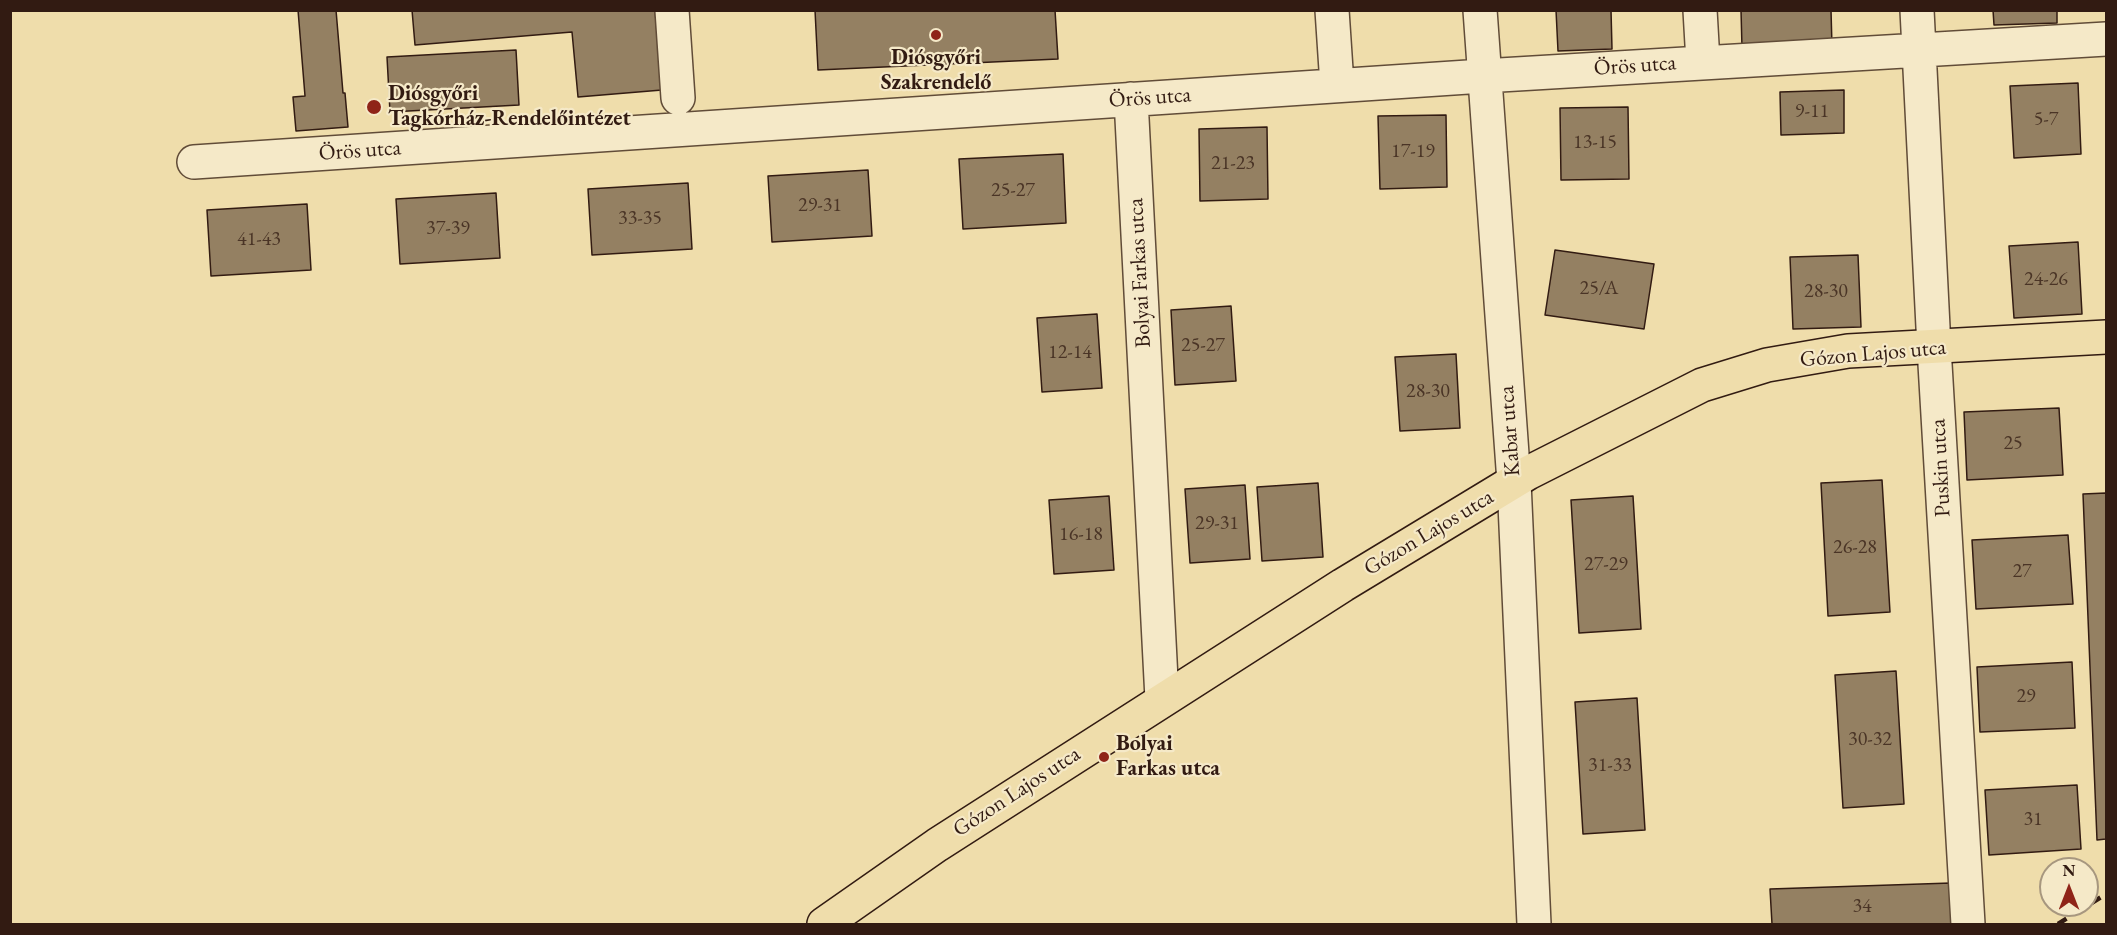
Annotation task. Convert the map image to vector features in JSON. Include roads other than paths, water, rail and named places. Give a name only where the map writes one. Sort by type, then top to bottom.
[{"type":"main road","name":"Gózon Lajos utca","points":[[824,924],[937,844],[1343,585],[1514,482],[1702,384],[1767,365],[1848,351],[2106,337]]},
{"type":"street","points":[[672,10],[678,98]]},
{"type":"street","points":[[1332,10],[1337,85]]},
{"type":"street","name":"Kabar utca","points":[[1480,10],[1514,482],[1534,924]]},
{"type":"street","points":[[1700,10],[1702,62]]},
{"type":"street","name":"Puskin utca","points":[[1917,10],[1934,347],[1968,924]]},
{"type":"street","name":"Örös utca","points":[[194,162],[1337,85],[2106,39]]},
{"type":"street","name":"Bolyai Farkas utca","points":[[1131,99],[1162,699]]},
{"type":"railway","points":[[2058,924],[2106,894]]},
{"type":"place","name":"Diósgyőri Szakrendelő","points":[[936,35]]},
{"type":"place","name":"Diósgyőri Tagkórház-Rendelőintézet","points":[[374,107]]},
{"type":"place","name":"Bolyai Farkas utca","points":[[1104,757]]}]
